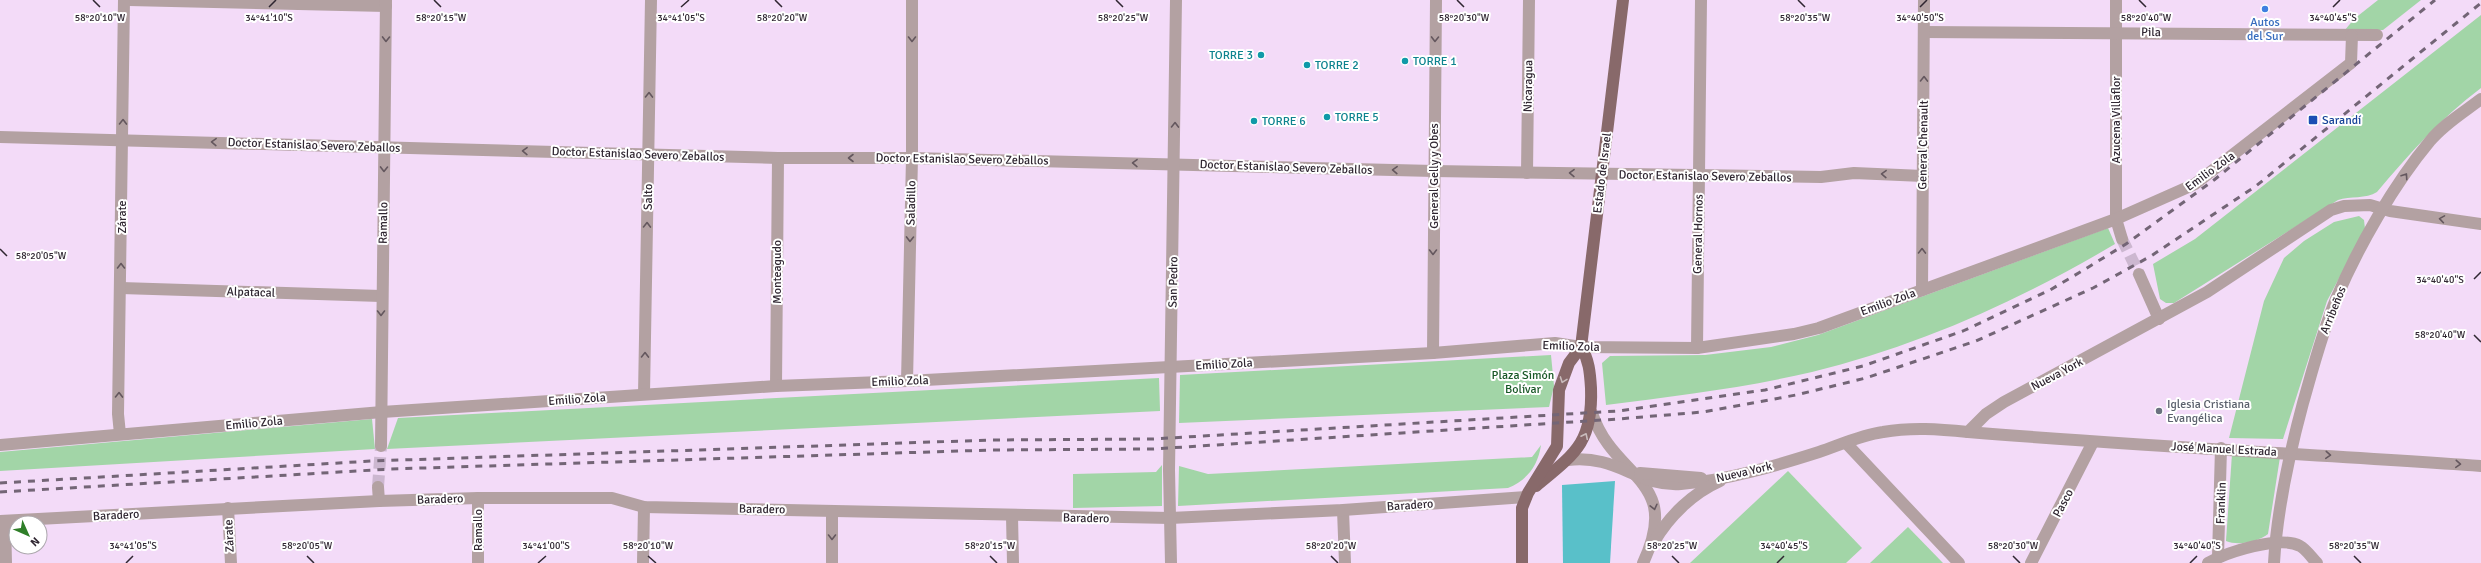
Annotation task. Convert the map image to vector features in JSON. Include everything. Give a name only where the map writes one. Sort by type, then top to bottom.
[{"type":"main road","name":"Estado de Israel","points":[[1581,347],[1623,0]]},
{"type":"main road","points":[[1522,563],[1521,518],[1527,495],[1557,446],[1559,390],[1569,363],[1581,347],[1589,362],[1592,413],[1589,428],[1582,442],[1568,460],[1527,495]]},
{"type":"street","name":"Zárate","points":[[120,434],[118,414],[124,0]]},
{"type":"street","points":[[129,0],[386,3]]},
{"type":"street","name":"Salto","points":[[644,394],[651,0]]},
{"type":"street","name":"Saladillo","points":[[907,381],[912,158],[912,0]]},
{"type":"street","name":"San Pedro","points":[[1171,563],[1170,518],[1176,0]]},
{"type":"street","name":"General Gelly y Obes","points":[[1433,353],[1436,0]]},
{"type":"street","name":"Nicaragua","points":[[1527,172],[1529,0]]},
{"type":"street","name":"General Hornos","points":[[1697,348],[1701,0]]},
{"type":"street","name":"General Chenault","points":[[1922,290],[1924,0]]},
{"type":"street","name":"Azucena Villaflor","points":[[2116,0],[2116,219],[2122,239]]},
{"type":"street","name":"Ramallo","points":[[381,446],[381,296],[385,147],[386,3]]},
{"type":"street","name":"Pila","points":[[1924,32],[2116,32],[2377,35]]},
{"type":"street","name":"Emilio Zola","points":[[0,444],[382,412],[644,394],[1433,353],[1555,343],[1581,347],[1697,348],[1805,332],[2116,219],[2195,184],[2351,63],[2352,34]]},
{"type":"street","name":"Arribeños","points":[[2274,563],[2275,541],[2289,452],[2323,335],[2334,304],[2383,208],[2430,140],[2481,99]]},
{"type":"street","name":"Doctor Estanislao Severo Zeballos","points":[[0,137],[778,158],[912,158],[1601,174],[1822,177],[1854,173],[1923,176]]},
{"type":"street","name":"Monteagudo","points":[[776,386],[778,158]]},
{"type":"street","name":"Nueva York","points":[[1568,460],[1579,459],[1602,461],[1635,473],[1695,476],[1708,480],[1732,475],[1884,432],[1916,428],[1968,432],[1986,414],[2004,402],[2233,276],[2331,210],[2358,204],[2481,224]]},
{"type":"street","points":[[2139,274],[2159,318]]},
{"type":"street","name":"Alpatacal","points":[[121,288],[381,296]]},
{"type":"street","points":[[1592,413],[1604,440],[1622,462],[1635,473],[1646,488],[1655,507],[1655,527],[1649,550]]},
{"type":"street","name":"José Manuel Estrada","points":[[1968,432],[2093,442],[2289,452],[2481,466]]},
{"type":"street","name":"Pasco","points":[[2031,563],[2093,442]]},
{"type":"street","points":[[1846,443],[1959,563]]},
{"type":"street","name":"Franklin","points":[[2213,560],[2221,448]]},
{"type":"street","points":[[1642,563],[1663,528],[1684,505],[1715,483],[1732,475]]},
{"type":"street","points":[[378,487],[379,501]]},
{"type":"street","name":"Baradero","points":[[2,521],[228,508],[478,498],[612,498],[644,507],[1012,516],[1170,518],[1343,510],[1527,495]]},
{"type":"street","name":"Ramallo","points":[[478,498],[478,563]]},
{"type":"street","points":[[643,563],[644,507]]},
{"type":"street","name":"Zárate","points":[[228,508],[231,563]]},
{"type":"street","points":[[1343,510],[1346,563]]},
{"type":"street","points":[[832,511],[832,563]]},
{"type":"street","points":[[1012,516],[1013,563]]},
{"type":"street","points":[[2,521],[6,563]]},
{"type":"street","points":[[2213,560],[2275,541],[2286,541],[2301,546],[2317,563]]},
{"type":"green space","points":[[2378,0],[2421,0],[2383,30],[2345,30],[2354,19]]},
{"type":"green space","points":[[2481,15],[2481,88],[2452,112],[2426,137],[2377,192],[2368,196],[2338,200],[2174,303],[2166,303],[2160,299],[2153,264],[2195,239]]},
{"type":"green space","points":[[2359,216],[2364,220],[2365,229],[2327,301],[2283,439],[2229,438],[2264,301],[2284,258],[2304,241],[2334,222]]},
{"type":"green space","points":[[2108,228],[2115,244],[2079,265],[2006,302],[1968,319],[1891,349],[1812,372],[1761,383],[1606,405],[1602,363],[1610,356],[1705,355],[1771,347],[1818,335]]},
{"type":"green space","name":"Plaza Simón Bolívar","points":[[1551,355],[1554,386],[1549,407],[1179,423],[1180,375]]},
{"type":"green space","points":[[1159,378],[1160,411],[387,449],[398,418]]},
{"type":"green space","points":[[372,419],[375,449],[0,471],[0,452]]},
{"type":"green space","points":[[1541,445],[1540,453],[1534,466],[1521,481],[1508,488],[1178,506],[1179,466],[1208,474],[1532,457]]},
{"type":"green space","points":[[2232,454],[2280,457],[2268,534],[2259,539],[2242,543],[2226,541]]},
{"type":"green space","points":[[1162,465],[1162,506],[1073,508],[1073,474],[1156,472]]},
{"type":"green space","points":[[1788,471],[1862,548],[1846,563],[1690,563]]},
{"type":"green space","points":[[1908,527],[1943,563],[1870,563]]},
{"type":"shaded area","points":[[1615,481],[1610,563],[1563,563],[1562,485]]},
{"type":"tunnel","points":[[2122,239],[2139,274]]},
{"type":"tunnel","points":[[378,487],[381,446]]},
{"type":"railway","points":[[0,483],[372,461],[992,440],[1153,439],[1618,411],[1765,390],[1863,366],[1963,331],[2050,290],[2126,244],[2214,180],[2435,0]]},
{"type":"railway","points":[[0,492],[391,469],[992,450],[1153,449],[1618,419],[1703,412],[1796,395],[1866,378],[1976,341],[2093,288],[2151,256],[2256,186],[2481,3]]},
{"type":"place","name":"Autos del Sur","points":[[2265,9]]},
{"type":"place","name":"TORRE 3","points":[[1261,55]]},
{"type":"place","name":"TORRE 1","points":[[1405,61]]},
{"type":"place","name":"TORRE 2","points":[[1307,65]]},
{"type":"place","name":"TORRE 5","points":[[1327,117]]},
{"type":"place","name":"Sarandí","points":[[2313,120]]},
{"type":"place","name":"TORRE 6","points":[[1254,121]]},
{"type":"place","name":"Iglesia Cristiana Evangélica","points":[[2159,411]]}]
